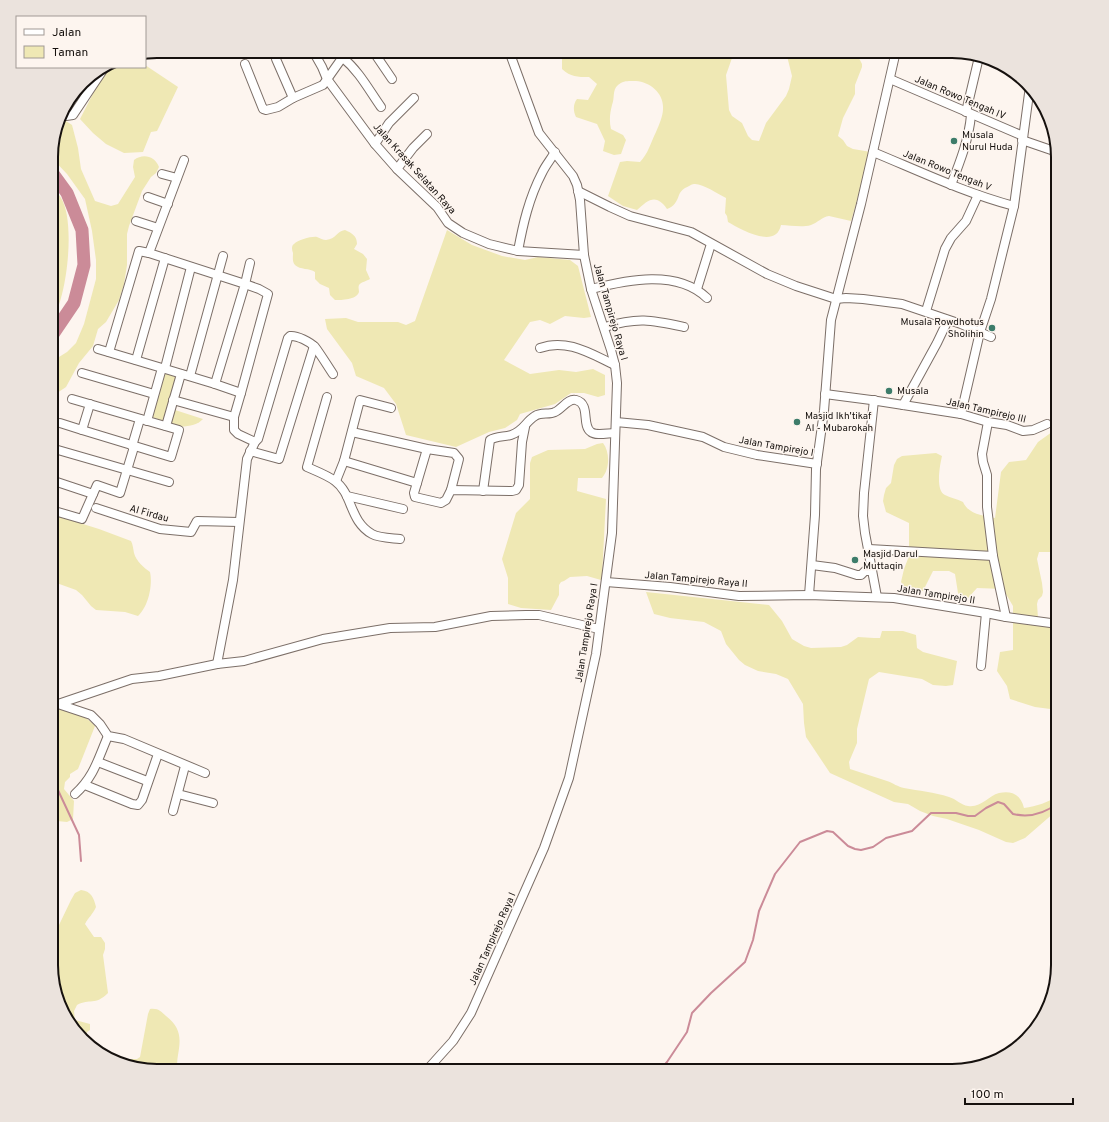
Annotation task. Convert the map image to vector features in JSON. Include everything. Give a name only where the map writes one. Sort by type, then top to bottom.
[{"type":"street","name":"Jalan Krasak Selatan Raya","points":[[317,58],[327,80],[375,144],[397,169],[437,207],[448,223],[463,233],[489,244],[518,251],[584,255]]},
{"type":"street","points":[[245,64],[263,109],[266,110],[278,107],[293,98],[323,85],[342,58]]},
{"type":"street","points":[[348,58],[381,107]]},
{"type":"street","points":[[378,58],[392,79]]},
{"type":"street","name":"Jalan Tampirejo Raya I","points":[[432,1064],[453,1041],[471,1013],[544,848],[569,778],[596,654],[612,533],[617,383],[616,365],[592,289],[584,255],[578,191],[573,176],[539,133],[512,58]]},
{"type":"street","points":[[809,595],[817,464],[824,410],[829,334],[836,299],[861,204],[894,58]]},
{"type":"street","points":[[276,59],[293,98]]},
{"type":"street","points":[[951,185],[960,164],[970,129],[968,114],[978,61]]},
{"type":"street","points":[[67,116],[73,115],[97,79]]},
{"type":"street","name":"Jalan Rowo Tengah IV","points":[[890,79],[1050,149]]},
{"type":"street","points":[[961,414],[980,332],[993,293],[1014,206],[1029,95]]},
{"type":"street","points":[[375,144],[389,123],[414,98]]},
{"type":"street","points":[[397,169],[413,148],[427,134]]},
{"type":"street","points":[[518,251],[531,197],[542,172],[555,152]]},
{"type":"street","name":"Jalan Rowo Tengah V","points":[[873,152],[951,185],[1014,206]]},
{"type":"street","points":[[149,253],[184,160]]},
{"type":"street","points":[[162,174],[177,178]]},
{"type":"street","points":[[578,191],[630,216],[691,232],[767,274],[796,286],[836,299],[846,298],[902,304],[926,311],[991,337]]},
{"type":"street","points":[[926,311],[945,249],[951,238],[966,222],[978,195]]},
{"type":"street","points":[[148,197],[168,204]]},
{"type":"street","points":[[136,221],[158,228]]},
{"type":"street","points":[[697,289],[711,244]]},
{"type":"street","points":[[109,352],[138,251],[149,253],[218,275],[259,289],[268,294],[242,393],[234,417],[234,430],[238,434],[255,442]]},
{"type":"street","points":[[190,376],[223,256]]},
{"type":"street","points":[[136,360],[165,258]]},
{"type":"street","points":[[215,384],[250,263]]},
{"type":"street","points":[[58,512],[82,519],[97,485],[120,493],[133,446],[163,368],[191,267]]},
{"type":"street","points":[[592,289],[622,281],[648,279],[676,282],[697,289],[707,298]]},
{"type":"street","points":[[605,327],[623,321],[640,320],[654,321],[684,327]]},
{"type":"street","points":[[903,405],[948,320]]},
{"type":"street","points":[[217,664],[232,580],[247,459],[258,439],[288,338],[294,335],[314,346],[333,374]]},
{"type":"street","points":[[540,348],[548,345],[565,345],[591,352],[616,365]]},
{"type":"street","points":[[250,452],[279,459],[314,346]]},
{"type":"street","points":[[98,349],[242,393]]},
{"type":"street","points":[[82,373],[154,394]]},
{"type":"street","points":[[166,426],[181,374]]},
{"type":"street","name":"Jalan Tampirejo III","points":[[825,394],[961,414],[988,422],[1007,425],[1023,431],[1028,431],[1047,424]]},
{"type":"street","points":[[327,398],[307,467],[336,481],[347,496],[355,516],[363,527],[373,535],[400,540]]},
{"type":"street","points":[[60,423],[171,457],[179,430],[72,399]]},
{"type":"street","points":[[173,400],[234,417]]},
{"type":"street","points":[[336,481],[344,461],[360,400],[391,408]]},
{"type":"street","points":[[483,491],[490,440],[493,438],[510,435],[525,427],[533,417],[538,414],[553,413],[558,411],[570,400],[577,400],[585,409],[587,428],[591,432],[596,434],[615,433]]},
{"type":"street","points":[[874,400],[863,516],[877,597]]},
{"type":"street","points":[[82,430],[90,404]]},
{"type":"street","name":"Jalan Tampirejo I","points":[[616,422],[648,425],[703,437],[724,447],[757,455],[817,464]]},
{"type":"street","points":[[988,422],[982,454],[987,475],[987,507],[994,556],[1006,617]]},
{"type":"street","points":[[451,490],[512,491],[518,487],[525,427]]},
{"type":"street","points":[[352,432],[426,449],[454,453],[458,456],[459,458],[451,490],[446,500],[441,503],[415,497],[414,493],[426,449]]},
{"type":"street","points":[[58,450],[126,471],[169,482]]},
{"type":"street","points":[[344,461],[417,483]]},
{"type":"street","points":[[58,482],[93,494]]},
{"type":"street","points":[[347,496],[403,509]]},
{"type":"street","name":"Al Firdau","points":[[96,508],[160,529],[191,532],[197,521],[239,522]]},
{"type":"street","points":[[869,549],[994,556]]},
{"type":"street","points":[[812,565],[835,568],[857,575],[861,575],[865,571],[872,571]]},
{"type":"street","name":"Jalan Tampirejo Raya II","points":[[606,582],[670,587],[739,596],[809,595]]},
{"type":"street","name":"Jalan Tampirejo II","points":[[809,595],[894,598],[1051,623]]},
{"type":"street","points":[[981,666],[986,613]]},
{"type":"street","points":[[58,703],[132,679],[159,676],[244,660],[323,639],[390,628],[435,627],[504,615],[539,615],[599,629]]},
{"type":"street","points":[[58,705],[91,715],[100,724],[108,736],[124,738],[185,766],[205,773]]},
{"type":"street","points":[[75,794],[85,786],[93,773],[108,736]]},
{"type":"street","points":[[85,786],[136,806],[142,800],[147,781],[158,754]]},
{"type":"street","points":[[98,762],[147,781]]},
{"type":"street","points":[[173,811],[185,766]]},
{"type":"street","points":[[178,794],[213,804]]},
{"type":"green space","points":[[562,58],[732,58],[726,75],[729,110],[732,116],[742,123],[748,136],[752,140],[759,141],[766,123],[786,96],[789,89],[792,76],[788,58],[859,58],[862,67],[855,85],[855,94],[843,118],[838,136],[847,146],[853,149],[871,152],[851,221],[829,216],[807,226],[781,225],[778,232],[772,236],[757,236],[728,222],[725,213],[726,198],[706,187],[697,184],[692,184],[683,190],[675,204],[667,209],[663,204],[656,200],[648,201],[637,210],[623,206],[608,196],[620,162],[640,162],[649,148],[662,118],[663,103],[659,93],[651,86],[636,81],[622,82],[616,87],[610,114],[610,126],[611,129],[623,135],[626,140],[621,154],[614,155],[603,151],[605,141],[597,124],[576,117],[574,110],[574,105],[577,99],[588,100],[597,84],[589,77],[574,76],[568,74],[562,69]]},
{"type":"green space","points":[[146,66],[178,87],[157,131],[151,132],[143,152],[124,153],[106,144],[80,119],[105,73],[113,68],[146,68]]},
{"type":"green space","points":[[65,120],[72,125],[78,148],[81,169],[95,201],[111,206],[118,204],[135,177],[133,167],[134,160],[137,158],[145,156],[152,158],[159,167],[142,191],[129,226],[127,234],[127,265],[124,284],[119,300],[106,322],[98,329],[93,346],[79,363],[66,387],[58,392],[58,358],[67,352],[76,343],[84,324],[96,279],[96,260],[92,231],[85,199],[67,174],[58,164],[60,138]]},
{"type":"green space","points":[[58,194],[66,209],[69,242],[68,260],[58,308]]},
{"type":"green space","points":[[345,230],[352,234],[356,239],[357,244],[354,249],[363,254],[367,259],[366,270],[370,279],[359,285],[359,292],[355,297],[335,300],[330,295],[329,288],[320,284],[315,279],[315,272],[297,267],[294,264],[292,247],[296,243],[309,238],[317,237],[325,240],[329,239]]},
{"type":"green space","points":[[447,230],[472,245],[502,256],[525,260],[538,257],[570,260],[578,266],[591,317],[584,318],[565,316],[550,324],[540,320],[530,322],[504,360],[530,374],[559,370],[576,372],[593,369],[605,375],[605,395],[598,397],[584,393],[571,393],[555,404],[520,414],[517,420],[505,428],[489,432],[456,447],[406,435],[396,404],[384,388],[356,376],[352,363],[327,329],[325,319],[346,318],[358,322],[398,322],[406,325],[415,321]]},
{"type":"green space","points":[[164,373],[176,377],[164,421],[152,417]]},
{"type":"green space","points":[[175,410],[203,419],[196,424],[188,426],[170,425]]},
{"type":"green space","points":[[1051,433],[1051,552],[1039,552],[1037,559],[1043,592],[1037,604],[1038,618],[1045,626],[1051,627],[1051,709],[1035,707],[1010,699],[1007,686],[997,671],[1000,652],[1013,650],[1013,606],[1003,589],[977,588],[968,598],[962,598],[958,593],[955,574],[949,571],[933,571],[923,591],[905,588],[901,582],[909,556],[909,523],[886,512],[883,501],[886,488],[891,483],[894,465],[897,459],[902,456],[936,453],[942,456],[939,483],[942,492],[945,495],[963,502],[969,510],[973,512],[995,518],[1001,472],[1009,462],[1026,460],[1038,442]]},
{"type":"green space","points":[[603,443],[608,456],[608,465],[605,474],[602,478],[578,478],[577,491],[606,499],[601,580],[587,576],[570,577],[561,582],[559,585],[559,595],[551,610],[521,608],[508,604],[508,578],[502,559],[516,513],[530,499],[530,463],[532,457],[548,450],[585,449]]},
{"type":"green space","points":[[58,516],[131,541],[136,559],[150,572],[151,584],[149,596],[145,607],[138,616],[125,612],[96,610],[76,590],[58,584]]},
{"type":"green space","points":[[646,592],[769,605],[782,621],[792,639],[811,648],[841,647],[847,645],[858,637],[880,638],[882,631],[903,631],[916,635],[917,648],[923,652],[957,661],[953,685],[933,685],[922,679],[879,672],[869,679],[857,729],[857,743],[849,762],[850,769],[902,787],[949,797],[968,806],[981,804],[995,795],[1004,792],[1015,794],[1021,800],[1024,808],[1042,804],[1051,799],[1051,815],[1025,838],[1013,843],[1006,842],[979,830],[920,811],[908,804],[894,802],[830,773],[806,737],[803,704],[788,679],[776,674],[758,671],[745,665],[726,644],[721,631],[704,622],[670,618],[654,614]]},
{"type":"green space","points":[[58,707],[82,716],[95,726],[78,769],[70,774],[70,777],[65,782],[64,789],[74,801],[73,819],[67,822],[58,821]]},
{"type":"green space","points":[[81,890],[90,893],[96,907],[85,924],[94,937],[101,937],[105,943],[103,955],[108,993],[96,1001],[77,1005],[74,1011],[75,1019],[71,1014],[61,990],[58,971],[58,935],[59,925],[75,893]]},
{"type":"green space","points":[[150,1009],[156,1009],[171,1020],[175,1025],[179,1034],[180,1043],[177,1064],[144,1063],[126,1059],[137,1059],[140,1057]]},
{"type":"green space","points":[[75,1020],[90,1024],[90,1030],[87,1034]]},
{"type":"waterway","points":[[58,181],[67,193],[82,230],[84,265],[74,303],[58,327]]},
{"type":"waterway","points":[[58,790],[79,835],[81,861]]},
{"type":"waterway","points":[[665,1064],[687,1032],[692,1013],[711,993],[745,962],[753,940],[759,911],[775,874],[800,842],[827,831],[833,832],[848,846],[861,850],[873,847],[886,838],[912,831],[931,813],[956,813],[975,816],[998,802],[1004,804],[1013,814],[1025,816],[1037,814],[1051,807]]},
{"type":"place","name":"Musala Nurul Huda","points":[[954,141]]},
{"type":"place","name":"Musala Rowdhotus Sholihin","points":[[992,328]]},
{"type":"place","name":"Musala","points":[[889,391]]},
{"type":"place","name":"Masjid Ikh'tikaf Al - Mubarokah","points":[[797,422]]},
{"type":"place","name":"Masjid Darul Muttaqin","points":[[855,560]]}]
